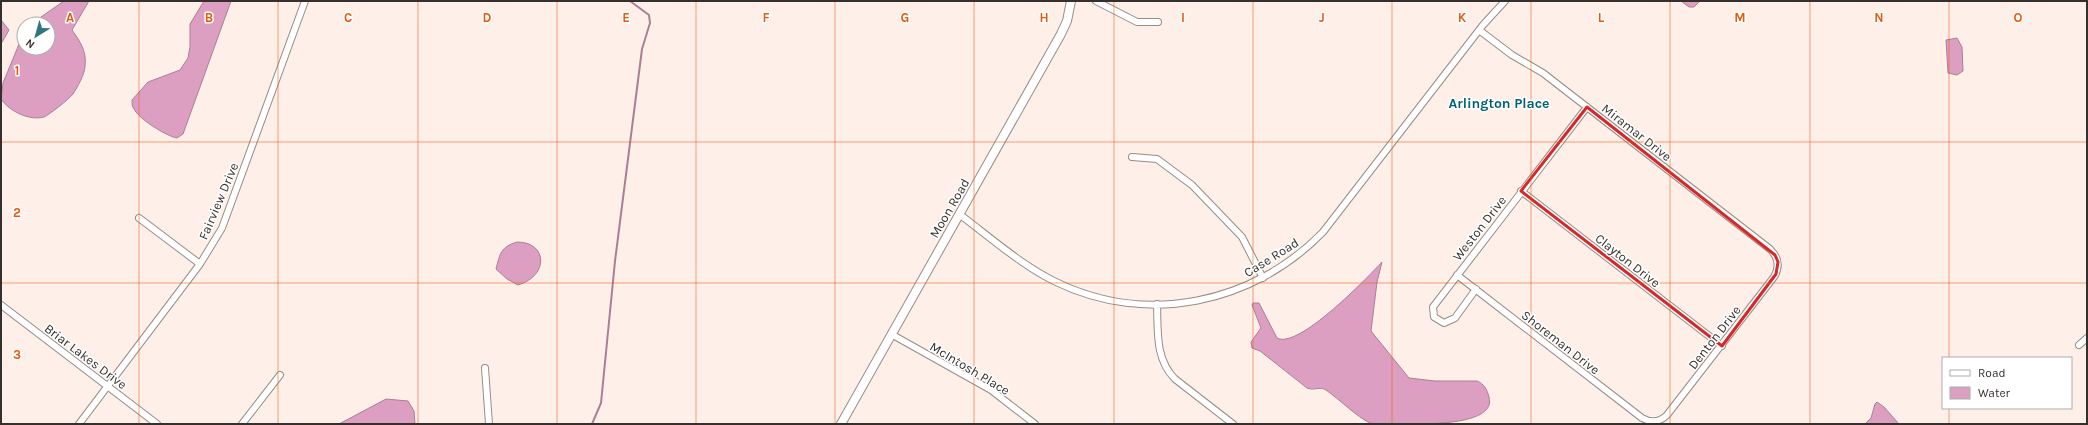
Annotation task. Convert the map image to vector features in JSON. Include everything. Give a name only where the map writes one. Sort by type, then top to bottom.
[{"type":"street","name":"Fairview Drive","points":[[79,424],[200,264],[222,228],[305,1]]},
{"type":"street","name":"Moon Road","points":[[841,424],[1061,34],[1067,21],[1071,1]]},
{"type":"street","points":[[1096,1],[1137,22],[1158,22]]},
{"type":"street","name":"Case Road","points":[[959,214],[1026,264],[1060,284],[1074,290],[1113,301],[1157,304],[1184,302],[1220,296],[1263,278],[1304,250],[1327,227],[1479,30],[1505,1]]},
{"type":"street","name":"Miramar Drive","points":[[1479,30],[1507,52],[1543,73],[1770,249],[1776,256]]},
{"type":"street","name":"Weston Drive","points":[[1476,289],[1452,320],[1444,323],[1437,320],[1432,313],[1433,307],[1457,275],[1587,107]]},
{"type":"street","points":[[1132,157],[1157,159],[1192,185],[1242,237],[1263,278]]},
{"type":"street","name":"Clayton Drive","points":[[1522,191],[1722,346]]},
{"type":"street","points":[[139,218],[200,264]]},
{"type":"street","name":"Denton Drive","points":[[1654,422],[1664,418],[1667,415],[1774,277],[1778,266],[1776,256]]},
{"type":"street","name":"Shoreman Drive","points":[[1457,275],[1642,418],[1654,422]]},
{"type":"street","points":[[1157,304],[1160,351],[1168,371],[1233,424]]},
{"type":"street","name":"Briar Lakes Drive","points":[[1,305],[157,424]]},
{"type":"street","name":"McIntosh Place","points":[[891,334],[991,390],[1035,424]]},
{"type":"street","points":[[2080,345],[2087,338]]},
{"type":"street","points":[[485,368],[489,424]]},
{"type":"street","points":[[242,424],[280,375]]},
{"type":"highlighted area","points":[[1587,107],[1775,255],[1778,262],[1776,274],[1722,346],[1521,191]]},
{"type":"water","points":[[64,1],[89,1],[72,30],[84,51],[85,56],[85,69],[79,85],[73,94],[54,110],[44,117],[32,118],[14,111],[1,99],[3,83],[16,51],[16,56],[56,56],[56,16],[42,16]]},
{"type":"water","points":[[204,1],[231,1],[183,134],[177,138],[172,137],[160,131],[141,117],[133,108],[132,100],[148,82],[180,70],[188,58],[190,47],[190,24]]},
{"type":"water","points":[[1681,1],[1700,1],[1694,7],[1689,7]]},
{"type":"water","points":[[1,20],[9,30],[1,44]]},
{"type":"water","points":[[1957,38],[1962,47],[1963,71],[1957,75],[1948,73],[1946,40]]},
{"type":"water","points":[[517,242],[527,243],[535,247],[541,260],[535,274],[528,281],[518,285],[507,279],[496,269],[502,251],[508,246]]},
{"type":"water","points":[[1382,262],[1377,282],[1371,331],[1409,378],[1435,381],[1477,381],[1482,384],[1489,397],[1489,406],[1482,413],[1472,418],[1444,423],[1370,423],[1359,417],[1326,390],[1321,388],[1307,388],[1260,351],[1252,348],[1251,342],[1261,328],[1252,305],[1253,303],[1259,303],[1277,338],[1287,339],[1316,323],[1348,296]]},
{"type":"water","points":[[386,399],[408,401],[414,411],[415,424],[339,424]]},
{"type":"water","points":[[1877,402],[1884,407],[1899,424],[1865,424],[1871,418]]},
{"type":"waterway","points":[[592,424],[601,403],[615,261],[642,49],[650,23],[649,15],[630,1]]},
{"type":"district","name":"Arlington Place","points":[[1499,103]]}]
